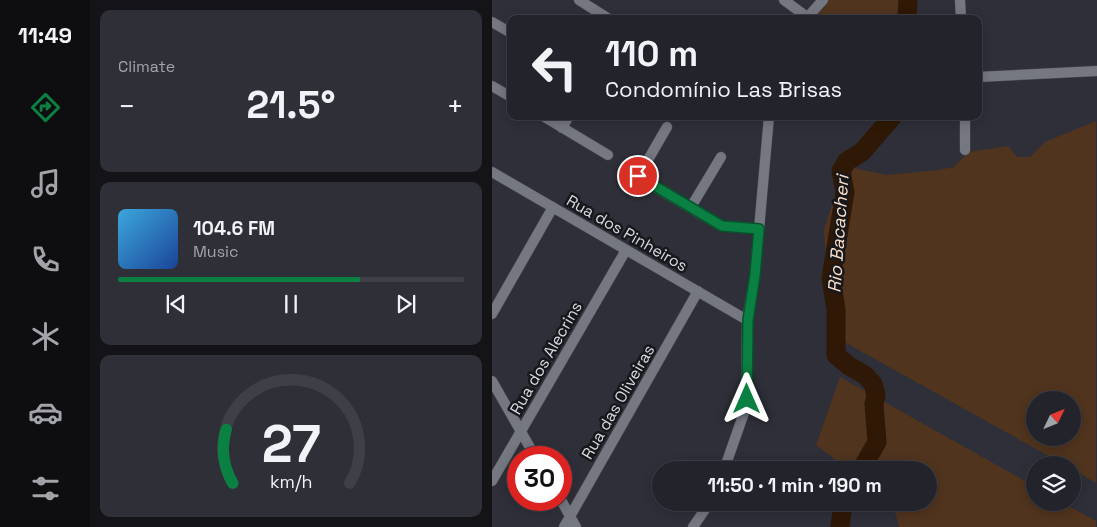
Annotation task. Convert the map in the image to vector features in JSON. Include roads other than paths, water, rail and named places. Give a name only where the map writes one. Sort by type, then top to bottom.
[{"type":"street","points":[[579,0],[603,15]]},
{"type":"street","points":[[784,0],[803,15]]},
{"type":"street","points":[[810,15],[823,0]]},
{"type":"street","points":[[960,0],[961,15]]},
{"type":"street","points":[[492,22],[507,31]]},
{"type":"street","points":[[982,77],[1096,71]]},
{"type":"street","points":[[492,86],[507,95]]},
{"type":"street","points":[[549,120],[608,155]]},
{"type":"street","points":[[562,128],[567,120]]},
{"type":"street","points":[[727,461],[746,407],[748,320],[755,275],[767,120]]},
{"type":"street","points":[[965,120],[965,150]]},
{"type":"street","points":[[667,126],[638,176],[722,226],[759,229]]},
{"type":"street","points":[[691,208],[721,157]]},
{"type":"street","name":"Rua dos Pinheiros","points":[[492,172],[748,320]]},
{"type":"street","points":[[492,314],[553,207]]},
{"type":"street","name":"Rua dos Alecrins","points":[[492,481],[626,250]]},
{"type":"street","name":"Rua das Oliveiras","points":[[564,527],[698,291]]},
{"type":"street","points":[[492,381],[529,446]]},
{"type":"street","points":[[567,511],[576,527]]},
{"type":"street","points":[[693,527],[704,511]]},
{"type":"waterway","name":"Rio Bacacheri","points":[[907,15],[908,0]]},
{"type":"waterway","name":"Rio Bacacheri","points":[[866,461],[877,442],[874,404],[876,395],[873,384],[865,375],[849,366],[836,355],[836,310],[831,278],[845,192],[841,171],[847,161],[862,152],[890,120]]},
{"type":"waterway","name":"Rio Bacacheri","points":[[840,527],[842,511]]}]
